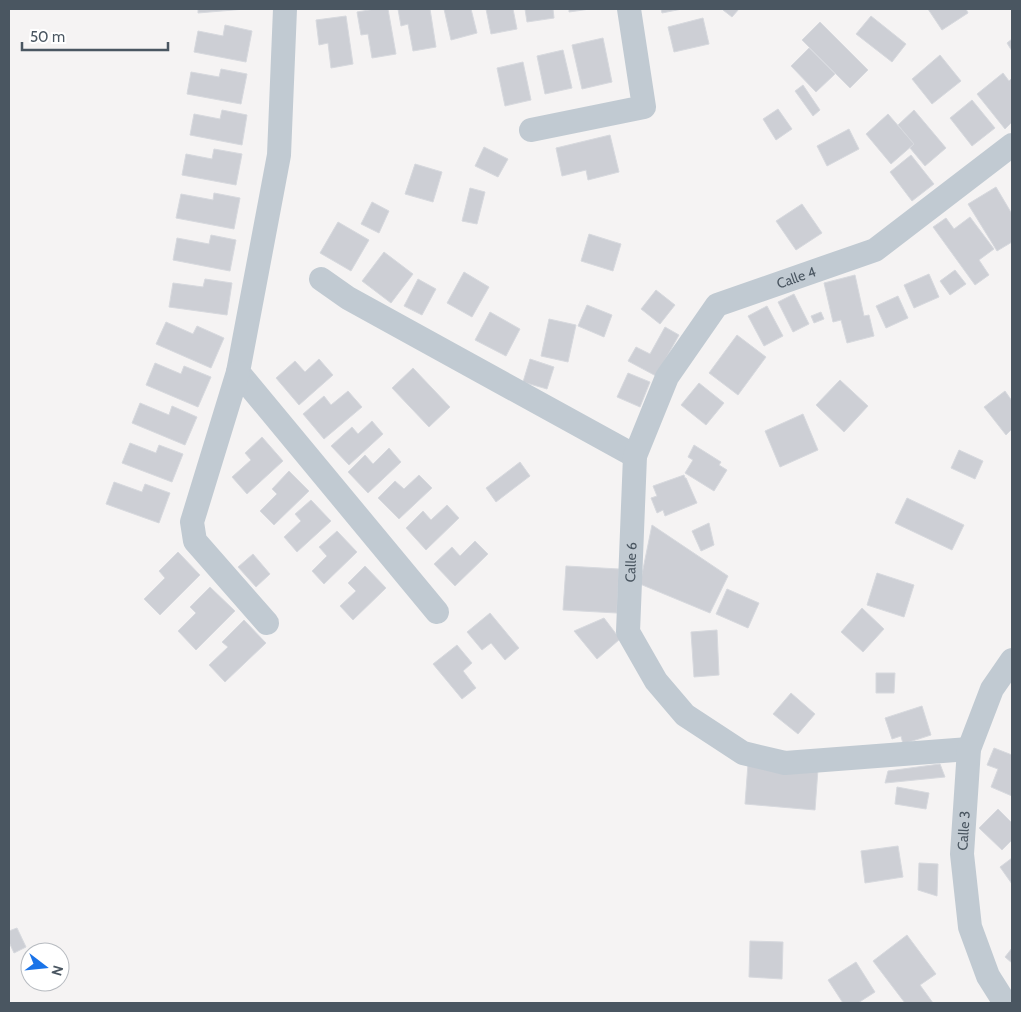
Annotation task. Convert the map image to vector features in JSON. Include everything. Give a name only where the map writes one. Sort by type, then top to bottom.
[{"type":"street","points":[[266,623],[195,541],[192,522],[238,372],[280,155],[285,9]]},
{"type":"street","points":[[531,130],[644,107],[629,9]]},
{"type":"street","name":"Calle 4","points":[[635,456],[667,377],[717,305],[875,250],[1012,145]]},
{"type":"street","points":[[321,279],[348,298],[635,456]]},
{"type":"street","points":[[238,372],[438,612]]},
{"type":"street","name":"Calle 6","points":[[635,456],[628,632],[656,681],[685,715],[743,753],[785,763],[968,749]]},
{"type":"street","name":"Calle 3","points":[[1005,1003],[988,976],[970,927],[962,854],[968,749],[992,689],[1012,660]]},
{"type":"building","points":[[198,9],[245,9],[198,13]]},
{"type":"building","points":[[388,9],[396,54],[372,58],[368,34],[361,35],[357,12]]},
{"type":"building","points":[[398,9],[430,9],[436,47],[413,51],[408,24],[401,26]]},
{"type":"building","points":[[444,9],[471,9],[477,33],[451,40]]},
{"type":"building","points":[[486,9],[513,9],[517,29],[491,34]]},
{"type":"building","points":[[525,9],[553,9],[554,18],[527,22]]},
{"type":"building","points":[[569,9],[590,9],[569,12]]},
{"type":"building","points":[[661,9],[682,9],[662,13]]},
{"type":"building","points":[[724,9],[739,9],[732,17]]},
{"type":"building","points":[[928,9],[966,9],[968,13],[942,30]]},
{"type":"building","points":[[346,16],[353,64],[331,68],[328,43],[319,45],[316,20]]},
{"type":"building","points":[[871,16],[906,44],[892,62],[856,34]]},
{"type":"building","points":[[703,18],[709,44],[674,52],[668,27]]},
{"type":"building","points":[[820,22],[868,70],[850,88],[802,40]]},
{"type":"building","points":[[225,25],[252,31],[246,62],[194,52],[198,31],[223,36]]},
{"type":"building","points":[[603,38],[612,82],[582,89],[572,45]]},
{"type":"building","points":[[1012,39],[1012,51],[1007,43]]},
{"type":"building","points":[[809,48],[835,74],[816,92],[791,66]]},
{"type":"building","points":[[563,50],[572,88],[545,94],[537,56]]},
{"type":"building","points":[[940,55],[961,81],[932,104],[912,79]]},
{"type":"building","points":[[523,62],[531,100],[505,106],[497,68]]},
{"type":"building","points":[[221,69],[247,74],[241,104],[187,94],[191,72],[219,77]]},
{"type":"building","points":[[1003,73],[1009,81],[1012,78],[1012,122],[1005,129],[977,94]]},
{"type":"building","points":[[803,85],[820,110],[813,116],[795,91]]},
{"type":"building","points":[[972,100],[995,128],[972,146],[950,118]]},
{"type":"building","points":[[778,109],[792,129],[776,140],[763,119]]},
{"type":"building","points":[[222,110],[247,115],[242,145],[190,135],[194,114],[220,119]]},
{"type":"building","points":[[914,110],[946,148],[925,166],[910,148],[914,144],[898,125]]},
{"type":"building","points":[[888,114],[914,144],[891,164],[866,134]]},
{"type":"building","points":[[849,129],[859,149],[827,166],[817,146]]},
{"type":"building","points":[[610,135],[619,172],[588,180],[586,170],[562,176],[556,148]]},
{"type":"building","points":[[484,147],[508,159],[498,177],[475,166]]},
{"type":"building","points":[[214,149],[242,154],[236,185],[182,175],[186,154],[212,159]]},
{"type":"building","points":[[911,155],[934,184],[912,201],[890,172]]},
{"type":"building","points":[[415,164],[442,172],[433,202],[405,194]]},
{"type":"building","points":[[996,187],[1012,214],[1012,242],[997,251],[968,204]]},
{"type":"building","points":[[470,188],[485,192],[477,224],[462,221]]},
{"type":"building","points":[[214,193],[240,198],[234,229],[176,218],[181,194],[213,200]]},
{"type":"building","points":[[372,202],[389,211],[379,233],[361,224]]},
{"type":"building","points":[[802,204],[822,233],[796,250],[776,221]]},
{"type":"building","points":[[970,217],[994,249],[979,260],[989,275],[975,285],[933,227],[946,218],[954,229]]},
{"type":"building","points":[[338,222],[369,240],[351,271],[320,253]]},
{"type":"building","points":[[589,234],[621,244],[613,271],[581,261]]},
{"type":"building","points":[[211,235],[236,240],[230,271],[173,260],[177,238],[209,244]]},
{"type":"building","points":[[384,252],[413,274],[391,303],[362,281]]},
{"type":"building","points":[[955,270],[966,284],[950,295],[940,281]]},
{"type":"building","points":[[464,272],[489,287],[472,317],[447,303]]},
{"type":"building","points":[[929,274],[939,297],[914,308],[904,285]]},
{"type":"building","points":[[855,275],[864,316],[869,315],[874,336],[847,343],[841,320],[833,322],[824,283]]},
{"type":"building","points":[[205,279],[232,283],[227,315],[169,307],[173,283],[203,287]]},
{"type":"building","points":[[418,279],[436,289],[422,315],[404,306]]},
{"type":"building","points":[[656,290],[675,305],[660,324],[641,309]]},
{"type":"building","points":[[794,294],[809,324],[793,332],[778,302]]},
{"type":"building","points":[[898,296],[908,318],[886,328],[876,306]]},
{"type":"building","points":[[587,305],[612,315],[604,337],[578,326]]},
{"type":"building","points":[[767,306],[783,336],[764,346],[748,316]]},
{"type":"building","points":[[490,312],[520,329],[506,356],[475,340]]},
{"type":"building","points":[[821,312],[824,319],[814,323],[811,316]]},
{"type":"building","points":[[549,319],[576,325],[568,362],[541,356]]},
{"type":"building","points":[[166,322],[193,334],[197,326],[224,338],[211,368],[156,344]]},
{"type":"building","points":[[665,327],[679,335],[656,376],[628,361],[636,347],[650,354]]},
{"type":"building","points":[[737,335],[766,357],[738,395],[709,373]]},
{"type":"building","points":[[319,359],[333,375],[299,405],[276,378],[295,361],[305,372]]},
{"type":"building","points":[[530,359],[554,367],[547,389],[523,382]]},
{"type":"building","points":[[155,363],[181,374],[184,366],[211,377],[198,407],[146,385]]},
{"type":"building","points":[[413,368],[450,407],[429,427],[392,388]]},
{"type":"building","points":[[628,373],[650,382],[640,407],[617,397]]},
{"type":"building","points":[[840,380],[868,406],[844,432],[816,405]]},
{"type":"building","points":[[699,383],[724,403],[706,425],[681,405]]},
{"type":"building","points":[[348,391],[362,407],[324,439],[303,414],[324,396],[331,405]]},
{"type":"building","points":[[1005,391],[1012,401],[1012,429],[1006,435],[984,407]]},
{"type":"building","points":[[140,403],[169,415],[172,406],[197,417],[185,445],[132,423]]},
{"type":"building","points":[[803,414],[818,450],[780,467],[765,431]]},
{"type":"building","points":[[372,421],[383,434],[349,465],[331,446],[352,427],[358,434]]},
{"type":"building","points":[[262,437],[283,461],[247,494],[232,477],[251,460],[245,453]]},
{"type":"building","points":[[130,443],[156,453],[159,445],[183,454],[172,482],[122,463]]},
{"type":"building","points":[[694,445],[721,462],[719,465],[727,470],[714,491],[685,473],[693,460],[688,457]]},
{"type":"building","points":[[389,448],[401,462],[368,493],[348,472],[365,455],[373,464]]},
{"type":"building","points":[[959,450],[983,461],[975,479],[951,468]]},
{"type":"building","points":[[520,462],[530,476],[496,502],[486,488]]},
{"type":"building","points":[[289,471],[309,491],[274,525],[260,511],[277,494],[272,489]]},
{"type":"building","points":[[419,475],[432,488],[399,519],[378,498],[395,481],[404,489]]},
{"type":"building","points":[[684,475],[697,503],[665,516],[663,510],[657,513],[651,498],[657,496],[653,486]]},
{"type":"building","points":[[114,482],[142,492],[145,484],[170,493],[159,523],[106,504]]},
{"type":"building","points":[[907,498],[964,525],[952,550],[895,523]]},
{"type":"building","points":[[311,500],[331,521],[297,552],[284,537],[301,521],[295,514]]},
{"type":"building","points":[[447,505],[459,518],[426,550],[406,528],[423,511],[431,520]]},
{"type":"building","points":[[709,523],[714,545],[701,551],[692,531]]},
{"type":"building","points":[[652,525],[728,576],[710,613],[640,584]]},
{"type":"building","points":[[337,531],[357,552],[324,584],[312,571],[327,556],[319,547]]},
{"type":"building","points":[[475,541],[488,554],[455,586],[434,564],[452,547],[460,556]]},
{"type":"building","points":[[178,552],[200,575],[160,615],[144,599],[165,578],[159,571]]},
{"type":"building","points":[[253,554],[270,574],[256,587],[238,567]]},
{"type":"building","points":[[365,566],[386,588],[353,620],[340,606],[356,591],[348,583]]},
{"type":"building","points":[[566,566],[619,569],[617,613],[563,610]]},
{"type":"building","points":[[877,573],[914,585],[904,617],[867,605]]},
{"type":"building","points":[[210,587],[235,611],[196,650],[178,631],[196,613],[190,607]]},
{"type":"building","points":[[727,589],[759,603],[748,628],[716,614]]},
{"type":"building","points":[[862,608],[884,629],[863,652],[841,632]]},
{"type":"building","points":[[490,613],[519,648],[505,660],[491,643],[482,650],[467,632]]},
{"type":"building","points":[[604,618],[620,639],[597,659],[574,631]]},
{"type":"building","points":[[244,620],[266,643],[225,682],[209,665],[228,647],[222,642]]},
{"type":"building","points":[[717,630],[719,675],[694,677],[691,632]]},
{"type":"building","points":[[457,645],[472,663],[463,671],[476,688],[462,699],[433,664]]},
{"type":"building","points":[[876,673],[895,673],[894,693],[876,693]]},
{"type":"building","points":[[791,693],[815,714],[798,734],[773,714]]},
{"type":"building","points":[[922,706],[931,735],[903,744],[901,736],[892,739],[885,718]]},
{"type":"building","points":[[994,748],[1012,755],[1012,796],[991,787],[998,769],[987,765]]},
{"type":"building","points":[[748,764],[818,769],[815,810],[745,804]]},
{"type":"building","points":[[940,764],[945,777],[885,783],[888,771]]},
{"type":"building","points":[[897,787],[929,793],[926,809],[895,804]]},
{"type":"building","points":[[998,809],[1012,823],[1012,840],[1002,850],[979,828]]},
{"type":"building","points":[[898,846],[903,877],[865,883],[861,851]]},
{"type":"building","points":[[1012,858],[1012,884],[1000,867]]},
{"type":"building","points":[[919,863],[938,864],[937,896],[918,890]]},
{"type":"building","points":[[17,928],[24,942],[20,942],[20,950],[14,953],[9,942],[9,931]]},
{"type":"building","points":[[907,935],[936,974],[920,985],[933,1003],[905,1003],[873,961]]},
{"type":"building","points":[[750,941],[783,942],[782,979],[749,977]]},
{"type":"building","points":[[1012,948],[1012,963],[1005,957]]},
{"type":"building","points":[[856,962],[875,992],[858,1003],[843,1003],[828,980]]}]
